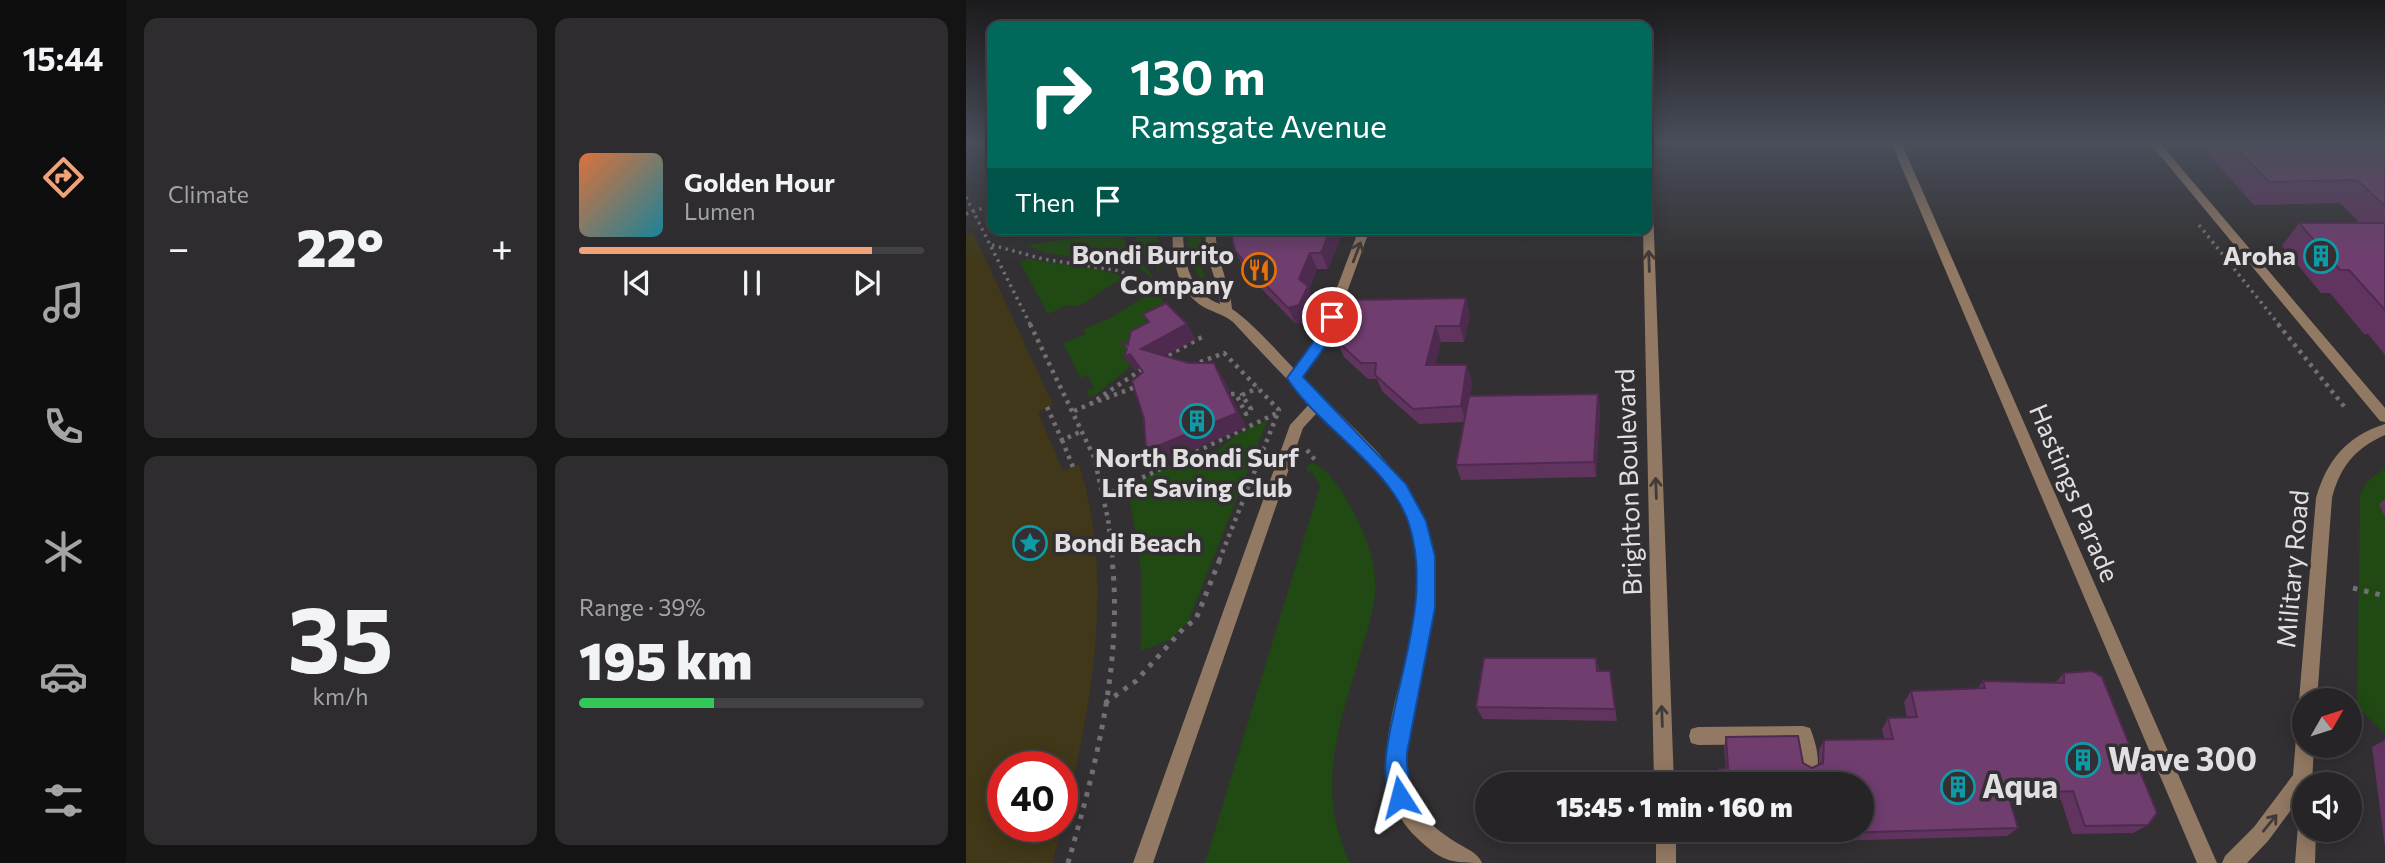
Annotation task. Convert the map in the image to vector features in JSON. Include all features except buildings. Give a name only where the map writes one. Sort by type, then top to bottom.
[{"type":"street","name":"Hastings Parade","points":[[1913,182],[2207,863]]},
{"type":"street","points":[[2188,182],[2385,417]]},
{"type":"street","points":[[1178,235],[1179,261],[1204,302],[1226,309],[1387,472],[1410,506],[1420,530],[1427,579],[1426,608],[1399,730],[1396,779],[1400,797],[1418,825],[1446,848],[1472,863]]},
{"type":"street","points":[[1211,235],[1213,269],[1227,293],[1226,309]]},
{"type":"street","points":[[1294,378],[1324,338],[1363,235]]},
{"type":"street","name":"Brighton Boulevard","points":[[1649,235],[1664,772]]},
{"type":"street","points":[[1143,863],[1297,425],[1319,403]]},
{"type":"street","name":"Military Road","points":[[2309,688],[2324,498],[2328,478],[2346,452],[2385,429]]},
{"type":"street","points":[[1698,736],[1803,735],[1809,765]]},
{"type":"street","points":[[2232,863],[2247,851],[2292,793]]},
{"type":"street","points":[[1666,842],[1667,863]]},
{"type":"street","points":[[2305,863],[2306,842]]},
{"type":"path","points":[[966,197],[1074,411],[1097,467],[1109,514],[1114,590],[1113,641],[1090,792],[1068,863]]},
{"type":"path","points":[[966,214],[987,207]]},
{"type":"path","points":[[2190,215],[2347,410]]},
{"type":"path","points":[[991,245],[1043,259],[1120,271],[1166,294]]},
{"type":"path","points":[[1160,359],[1206,335]]},
{"type":"path","points":[[1105,703],[1136,681],[1196,619],[1278,412],[1277,407],[1224,353],[1187,367]]},
{"type":"path","points":[[1090,404],[1148,365]]},
{"type":"path","points":[[1074,411],[1139,386]]},
{"type":"path","points":[[1231,394],[1236,394],[1246,414],[1251,410],[1242,395],[1258,388]]},
{"type":"path","points":[[1047,407],[1073,467]]},
{"type":"path","points":[[1104,495],[1278,412]]},
{"type":"path","points":[[1062,440],[1082,431]]},
{"type":"path","points":[[2353,588],[2385,596]]},
{"type":"green space","points":[[1101,235],[1123,235],[1123,239],[1153,276],[1150,277],[1131,265],[1052,254],[1026,245]]},
{"type":"green space","points":[[1137,235],[1158,235],[1159,273],[1135,242]]},
{"type":"green space","points":[[1188,235],[1201,235],[1202,270],[1216,300],[1194,267]]},
{"type":"green space","points":[[1028,259],[1101,270],[1124,277],[1079,306],[1068,305],[1048,314],[1020,262]]},
{"type":"green space","points":[[1151,292],[1161,298],[1173,315],[1131,366],[1094,396],[1089,396],[1086,391],[1094,388],[1088,375],[1080,378],[1063,343],[1086,334],[1083,332],[1085,329],[1114,316]]},
{"type":"green space","points":[[1267,421],[1188,622],[1169,640],[1141,651],[1141,570],[1128,487],[1188,457],[1217,450],[1243,431]]},
{"type":"green space","points":[[1313,463],[1338,486],[1359,522],[1368,544],[1375,577],[1372,612],[1345,705],[1334,756],[1334,808],[1339,835],[1350,863],[1205,863],[1320,486],[1312,471],[1307,473],[1307,466]]},
{"type":"green space","points":[[2385,467],[2385,734],[2362,712],[2362,688],[2357,688],[2360,495],[2367,482]]},
{"type":"sand","name":"Bondi Beach","points":[[973,232],[1053,405],[1038,412],[1063,471],[1079,464],[1090,508],[1098,599],[1090,691],[1078,757],[1078,751],[987,751],[987,842],[1058,842],[1052,863],[966,863],[966,234]]},
{"type":"place","name":"Aroha","points":[[2321,256]]},
{"type":"place","name":"Bondi Burrito Company","points":[[1259,270]]},
{"type":"place","name":"North Bondi Surf Life Saving Club","points":[[1197,421]]},
{"type":"place","name":"Bondi Beach","points":[[1030,543]]},
{"type":"place","name":"Wave 300","points":[[2083,760]]},
{"type":"place","name":"Aqua","points":[[1958,787]]},
{"type":"route","points":[[1332,317],[1324,338],[1294,378],[1387,472],[1400,489],[1417,521],[1426,556],[1426,608],[1396,753],[1395,768],[1400,797]]}]
